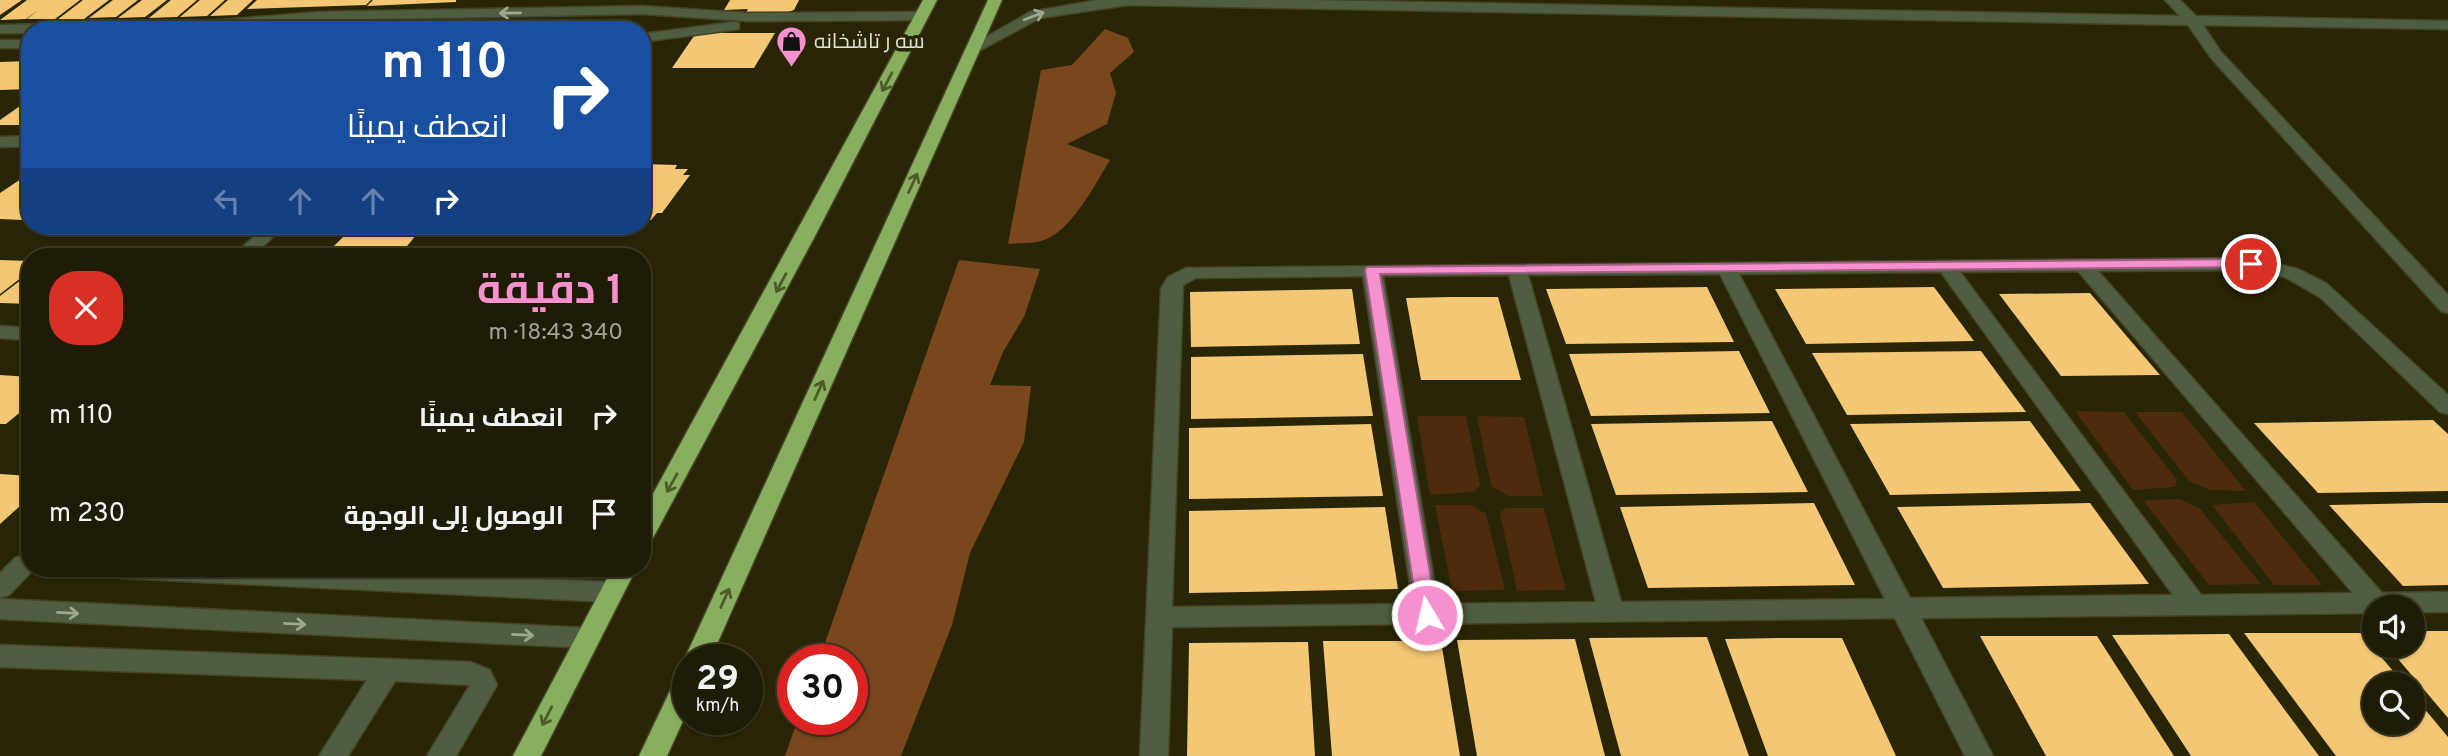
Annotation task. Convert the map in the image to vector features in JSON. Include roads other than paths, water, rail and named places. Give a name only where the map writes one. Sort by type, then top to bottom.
[{"type":"highway","points":[[704,644],[995,0]]},
{"type":"highway","points":[[651,519],[923,13]]},
{"type":"highway","points":[[527,756],[619,577]]},
{"type":"highway","points":[[653,756],[672,715]]},
{"type":"street","points":[[1122,0],[1128,1]]},
{"type":"street","points":[[2172,0],[2192,20],[2216,55],[2448,307]]},
{"type":"street","points":[[974,48],[1035,15],[1071,7],[1128,1],[2448,25]]},
{"type":"street","points":[[277,21],[332,15],[642,10],[746,21]]},
{"type":"street","points":[[651,37],[746,21],[923,13]]},
{"type":"street","points":[[686,33],[697,14]]},
{"type":"street","points":[[0,29],[21,29]]},
{"type":"street","points":[[0,44],[21,44]]},
{"type":"street","points":[[0,142],[21,141]]},
{"type":"street","points":[[251,248],[265,235]]},
{"type":"street","points":[[2083,265],[2368,595]]},
{"type":"street","points":[[1946,266],[2194,605]]},
{"type":"street","points":[[1154,756],[1172,285],[1186,274],[1200,271],[1726,267],[2274,266],[2296,274],[2328,293],[2448,407]]},
{"type":"street","points":[[1726,267],[1979,756]]},
{"type":"street","points":[[1517,269],[1612,614]]},
{"type":"street","points":[[1372,270],[1427,615]]},
{"type":"street","points":[[0,332],[21,333]]},
{"type":"street","points":[[0,588],[18,564]]},
{"type":"street","points":[[291,577],[611,592]]},
{"type":"street","points":[[1159,617],[1612,614],[2362,603]]},
{"type":"street","points":[[2425,603],[2448,603]]},
{"type":"street","points":[[0,609],[588,638]]},
{"type":"street","points":[[0,656],[470,673],[481,678],[484,685],[441,756]]},
{"type":"street","points":[[333,756],[387,672]]},
{"type":"place","name":"سه ر تاشخانه","points":[[791,69]]}]
